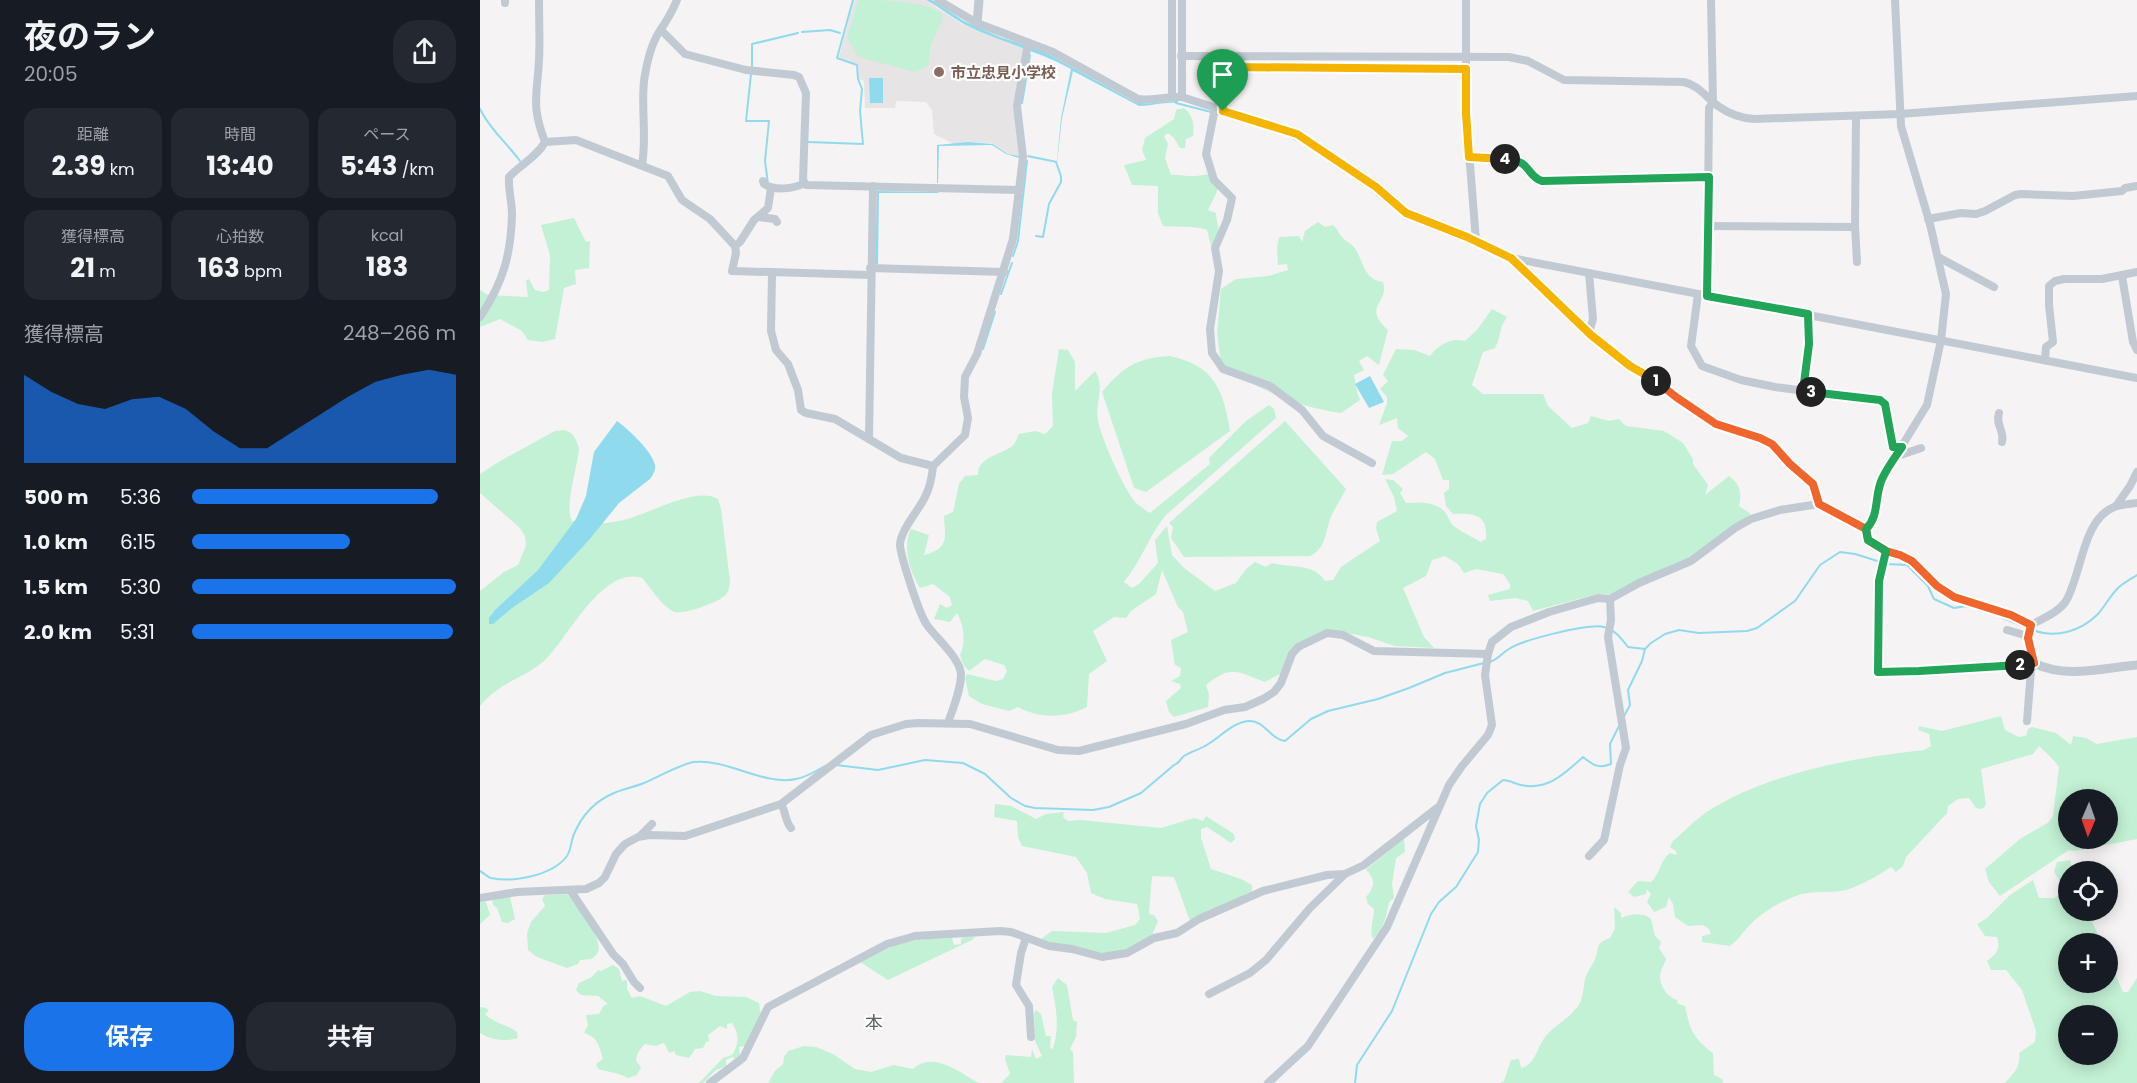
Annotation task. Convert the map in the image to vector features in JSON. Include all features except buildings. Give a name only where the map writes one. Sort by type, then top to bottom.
[{"type":"street","points":[[480,316],[492,299],[505,269],[512,213],[508,177],[519,165],[540,151],[545,142],[535,114],[539,61],[539,0]]},
{"type":"street","points":[[642,165],[645,146],[644,82],[650,56],[676,0]]},
{"type":"street","points":[[938,0],[976,23],[1053,52],[1138,99],[1182,97],[1297,134],[1376,187],[1406,213],[1476,241],[1511,258],[2137,378]]},
{"type":"street","points":[[976,23],[979,0]]},
{"type":"street","points":[[1172,0],[1172,96]]},
{"type":"street","points":[[1182,0],[1182,97]]},
{"type":"street","points":[[1466,0],[1466,113],[1476,241]]},
{"type":"street","points":[[1707,296],[1708,108],[1713,102],[1711,0]]},
{"type":"street","points":[[1866,529],[1871,524],[1876,510],[1881,480],[1927,405],[1941,340],[1947,294],[1901,126],[1895,0]]},
{"type":"street","points":[[661,30],[685,54],[746,70],[799,77],[806,93],[803,180],[805,183]]},
{"type":"street","points":[[948,723],[961,672],[952,656],[925,624],[900,546],[901,538],[925,499],[932,480],[933,466],[965,435],[968,418],[964,397],[965,377],[977,354],[1005,272],[1013,239],[1023,157],[1017,106],[1028,43]]},
{"type":"street","points":[[1181,56],[1509,57],[1528,61],[1563,80],[1693,84],[1720,108],[1740,118],[1754,119],[1900,114],[2137,96]]},
{"type":"street","points":[[1372,463],[1323,436],[1302,410],[1270,386],[1223,369],[1212,353],[1210,329],[1219,271],[1215,248],[1227,220],[1232,198],[1215,180],[1206,154],[1219,109],[1221,73],[1227,67],[1466,69]]},
{"type":"street","points":[[1856,116],[1857,262]]},
{"type":"street","points":[[545,142],[576,140],[668,176],[682,200],[710,219],[735,246],[732,272],[1005,272]]},
{"type":"street","points":[[1469,157],[1512,159],[1523,162],[1534,176],[1542,181],[1709,177]]},
{"type":"street","points":[[763,181],[771,188],[787,188],[805,183],[1019,190]]},
{"type":"street","points":[[869,439],[873,186]]},
{"type":"street","points":[[1928,219],[1961,213],[1976,214],[2021,194],[2073,196],[2122,191],[2137,186]]},
{"type":"street","points":[[735,246],[768,208],[771,188]]},
{"type":"street","points":[[758,217],[775,219],[777,222]]},
{"type":"street","points":[[1708,226],[1855,227]]},
{"type":"street","points":[[1938,256],[1994,287]]},
{"type":"street","points":[[1511,258],[1589,333],[1630,366],[1655,380],[1716,424],[1772,444],[1813,484],[1819,504]]},
{"type":"street","points":[[2045,360],[2046,346],[2053,342],[2049,286],[2055,281],[2064,279],[2102,279],[2137,272]]},
{"type":"street","points":[[772,273],[771,331],[776,350],[788,364],[798,390],[801,410],[835,419],[901,458],[933,466]]},
{"type":"street","points":[[1589,273],[1593,319],[1589,333]]},
{"type":"street","points":[[2122,276],[2133,342],[2137,350]]},
{"type":"street","points":[[1698,294],[1691,346],[1702,366],[1741,380],[1803,391],[1880,400],[1885,404],[1893,447],[1902,447]]},
{"type":"street","points":[[1803,391],[1809,344],[1808,314]]},
{"type":"street","points":[[1998,413],[1997,423],[2003,435],[2002,442]]},
{"type":"street","points":[[1895,457],[1921,448]]},
{"type":"street","points":[[2116,506],[2137,473]]},
{"type":"street","points":[[2027,721],[2031,670],[2034,664],[2028,636],[2031,625],[2051,614],[2065,602],[2093,526],[2104,512],[2116,506],[2137,503]]},
{"type":"street","points":[[1268,1083],[1308,1046],[1387,927],[1438,807],[1462,766],[1488,735],[1492,725],[1485,675],[1492,642],[1511,627],[1568,606],[1598,598],[1610,598],[1691,561],[1750,519],[1780,510],[1819,504],[1866,529]]},
{"type":"street","points":[[1866,529],[1868,540],[1886,551],[1912,561],[1937,586],[1954,597],[2011,615],[2031,625]]},
{"type":"street","points":[[1886,551],[1879,581],[1878,672],[2034,664],[2061,672],[2137,665]]},
{"type":"street","points":[[1589,856],[1604,840],[1620,765],[1626,748],[1608,637],[1611,620],[1610,598]]},
{"type":"street","points":[[2007,630],[2028,636]]},
{"type":"street","points":[[641,835],[685,836],[781,804],[871,735],[906,724],[970,724],[1058,750],[1079,751],[1186,724],[1224,710],[1245,707],[1274,692],[1281,683],[1292,654],[1298,647],[1328,633],[1343,635],[1374,651],[1488,654]]},
{"type":"street","points":[[781,804],[786,812],[789,826],[781,816]]},
{"type":"street","points":[[1209,994],[1250,972],[1266,960],[1310,908],[1345,874],[1364,865],[1438,807]]},
{"type":"street","points":[[480,898],[518,892],[586,889],[599,884],[616,854],[625,844],[641,835],[652,824]]},
{"type":"street","points":[[710,1083],[743,1058],[768,1007],[887,944],[915,936],[983,931],[1011,932],[1049,946],[1102,957],[1113,957],[1127,953],[1154,938],[1177,933],[1199,919],[1263,891],[1327,875],[1345,874]]},
{"type":"street","points":[[570,890],[613,954],[640,988]]},
{"type":"street","points":[[1026,938],[1016,985],[1029,1006],[1031,1037]]},
{"type":"shaded area","name":"市立忠見小学校","points":[[854,0],[925,0],[962,24],[1023,48],[1014,106],[1019,156],[1009,154],[992,143],[954,144],[934,134],[932,110],[926,102],[896,101],[895,108],[865,108],[864,81],[859,79],[858,65],[839,57]]},
{"type":"green space","points":[[858,0],[914,3],[942,14],[942,21],[931,44],[928,66],[915,72],[859,57],[847,39]]},
{"type":"green space","points":[[1184,108],[1193,121],[1193,136],[1186,139],[1185,148],[1180,148],[1168,133],[1164,136],[1168,144],[1165,158],[1171,175],[1216,175],[1218,188],[1208,210],[1216,213],[1219,234],[1211,246],[1207,230],[1163,226],[1158,213],[1158,186],[1132,185],[1124,165],[1146,160],[1142,150],[1145,138],[1174,119],[1176,110]]},
{"type":"green space","points":[[574,218],[586,242],[590,241],[589,268],[575,270],[576,284],[564,288],[555,339],[542,342],[528,340],[522,331],[500,319],[480,327],[480,290],[488,295],[528,297],[526,281],[529,279],[535,290],[543,292],[549,290],[550,255],[541,225]]},
{"type":"green space","points":[[1318,222],[1325,227],[1335,226],[1341,236],[1355,248],[1369,275],[1383,282],[1384,289],[1376,310],[1380,322],[1388,330],[1379,365],[1367,356],[1359,361],[1364,370],[1354,375],[1360,400],[1341,413],[1293,401],[1248,381],[1221,363],[1217,334],[1221,289],[1236,279],[1268,276],[1288,270],[1287,264],[1278,265],[1279,237],[1299,236],[1302,242],[1305,231]]},
{"type":"green space","points":[[1492,309],[1507,317],[1495,348],[1483,352],[1472,385],[1483,394],[1543,394],[1548,406],[1572,428],[1588,423],[1591,416],[1609,421],[1619,419],[1626,426],[1664,431],[1683,443],[1693,459],[1693,464],[1708,485],[1705,495],[1729,476],[1736,482],[1739,489],[1739,506],[1751,514],[1686,560],[1611,594],[1597,594],[1533,611],[1528,601],[1515,598],[1490,601],[1488,595],[1510,589],[1510,584],[1503,574],[1476,569],[1464,573],[1458,564],[1445,556],[1432,560],[1426,576],[1403,588],[1424,637],[1434,648],[1395,646],[1368,637],[1341,632],[1316,637],[1280,674],[1265,682],[1241,673],[1222,674],[1206,685],[1209,694],[1208,707],[1174,717],[1169,712],[1166,701],[1181,688],[1180,684],[1171,681],[1180,676],[1181,668],[1175,665],[1171,640],[1188,632],[1183,612],[1178,607],[1162,570],[1156,594],[1131,611],[1126,618],[1114,617],[1093,631],[1107,661],[1089,674],[1087,707],[1079,711],[1052,716],[1035,714],[1018,707],[1009,711],[982,704],[969,696],[965,678],[967,674],[996,681],[1003,679],[1007,671],[1004,665],[985,659],[969,671],[964,666],[960,655],[964,640],[963,628],[957,613],[950,622],[934,619],[940,604],[947,608],[952,605],[950,597],[933,584],[920,588],[908,559],[908,536],[911,529],[929,535],[924,555],[938,549],[945,536],[944,516],[953,512],[959,484],[965,476],[978,475],[985,461],[1011,447],[1019,434],[1035,431],[1045,434],[1053,426],[1052,394],[1059,349],[1068,350],[1075,362],[1075,391],[1095,371],[1100,383],[1097,414],[1104,440],[1130,495],[1150,513],[1210,464],[1209,458],[1246,421],[1269,405],[1274,409],[1276,418],[1165,516],[1124,582],[1132,588],[1139,584],[1158,563],[1155,540],[1167,526],[1172,555],[1184,568],[1215,591],[1236,583],[1246,569],[1255,562],[1266,567],[1272,563],[1301,567],[1315,571],[1325,581],[1333,580],[1341,567],[1380,541],[1376,528],[1377,522],[1397,511],[1394,497],[1385,479],[1393,480],[1403,489],[1400,493],[1406,503],[1436,506],[1444,511],[1451,524],[1458,529],[1481,542],[1486,539],[1485,524],[1482,520],[1473,515],[1453,514],[1446,506],[1444,493],[1449,489],[1449,480],[1443,480],[1435,459],[1426,452],[1393,474],[1382,475],[1392,441],[1402,441],[1408,436],[1398,428],[1397,418],[1379,425],[1387,403],[1387,397],[1380,389],[1388,381],[1383,375],[1396,349],[1414,350],[1430,356],[1445,343],[1455,340],[1465,341],[1477,330]]},
{"type":"green space","points":[[1170,356],[1185,360],[1207,373],[1220,392],[1230,431],[1146,492],[1134,488],[1102,392],[1117,376],[1132,365],[1140,361]]},
{"type":"green space","points":[[1285,421],[1346,489],[1330,519],[1319,549],[1310,556],[1184,557],[1171,538],[1173,527],[1169,523]]},
{"type":"green space","points":[[564,430],[574,437],[579,448],[570,496],[572,521],[590,524],[613,522],[696,496],[718,499],[730,581],[728,590],[725,596],[714,602],[691,610],[675,612],[657,597],[642,578],[627,577],[613,583],[599,593],[544,661],[495,691],[480,706],[480,591],[504,572],[518,565],[526,546],[525,536],[520,528],[480,493],[480,474],[555,431]]},
{"type":"green space","points":[[2001,716],[2005,730],[2019,737],[2026,736],[2028,729],[2032,727],[2056,733],[2071,745],[2073,736],[2086,738],[2097,744],[2137,737],[2137,839],[2118,843],[2118,789],[2058,789],[2058,849],[2085,849],[2069,850],[2000,896],[1989,882],[1985,869],[2020,839],[2049,822],[2053,816],[2059,767],[2039,746],[2033,754],[1981,769],[1986,805],[1982,809],[1976,808],[1969,798],[1958,799],[1948,806],[1947,813],[1906,857],[1903,866],[1896,872],[1891,867],[1858,886],[1846,890],[1798,895],[1785,900],[1758,917],[1730,946],[1702,942],[1702,936],[1711,934],[1709,929],[1703,925],[1688,926],[1675,917],[1673,904],[1669,897],[1666,907],[1654,912],[1647,902],[1651,894],[1647,889],[1646,894],[1634,897],[1628,892],[1638,881],[1651,882],[1667,856],[1670,853],[1677,855],[1676,851],[1670,847],[1673,841],[1708,811],[1758,786],[1812,769],[1868,757],[1924,750],[1931,746],[1929,734],[1918,730],[1919,726],[1942,731]]},
{"type":"green space","points":[[995,804],[1011,806],[1036,819],[1046,814],[1064,812],[1063,817],[1068,821],[1081,820],[1161,828],[1194,818],[1203,821],[1206,816],[1234,834],[1235,839],[1231,843],[1207,827],[1201,829],[1201,838],[1211,869],[1241,879],[1252,885],[1252,891],[1190,921],[1174,877],[1152,876],[1149,914],[1154,915],[1158,921],[1152,935],[1126,950],[1106,954],[1049,942],[1041,939],[1052,931],[1106,933],[1135,925],[1140,919],[1137,904],[1105,899],[1091,893],[1087,873],[1076,857],[1022,846],[1018,837],[1017,821],[994,817]]},
{"type":"green space","points":[[1404,838],[1405,852],[1396,858],[1392,884],[1394,898],[1389,902],[1386,917],[1373,939],[1374,909],[1368,904],[1366,897],[1373,884],[1366,870]]},
{"type":"green space","points":[[2057,862],[2058,862],[2058,878],[2054,872]]},
{"type":"green space","points":[[2033,880],[2039,898],[2058,896],[2058,921],[2092,921],[2097,933],[2058,933],[2058,993],[2118,993],[2118,980],[2123,992],[2128,992],[2137,978],[2137,1083],[2005,1083],[2018,1066],[2019,1053],[2035,1042],[2036,1031],[2022,990],[2006,970],[1991,970],[1987,961],[1997,951],[1997,937],[1985,936],[1977,924],[1986,919],[2010,895]]},
{"type":"green space","points":[[567,894],[593,930],[599,946],[593,958],[580,960],[578,964],[567,968],[537,957],[528,950],[527,933],[531,922],[545,906],[542,899],[545,895]]},
{"type":"green space","points":[[510,897],[515,919],[508,923],[502,922],[497,908],[493,905],[492,899]]},
{"type":"green space","points":[[480,902],[486,902],[490,915],[480,924]]},
{"type":"green space","points":[[1614,907],[1621,913],[1621,918],[1636,914],[1651,919],[1655,936],[1661,942],[1659,948],[1666,959],[1660,975],[1662,987],[1677,1000],[1678,1004],[1685,1006],[1693,1033],[1713,1053],[1714,1075],[1722,1079],[1723,1083],[1500,1083],[1504,1081],[1511,1060],[1519,1059],[1521,1068],[1530,1063],[1546,1036],[1580,1003],[1586,976],[1599,946],[1610,938],[1615,928]]},
{"type":"green space","points":[[975,937],[972,940],[888,980],[860,962],[904,942],[952,938],[954,945],[961,944],[961,939]]},
{"type":"green space","points":[[613,965],[619,969],[622,981],[627,980],[627,989],[632,998],[640,996],[666,1006],[690,992],[700,991],[716,996],[746,997],[759,1003],[761,1016],[745,1046],[739,1047],[740,1056],[726,1060],[726,1066],[716,1070],[703,1083],[699,1083],[723,1058],[732,1055],[734,1051],[737,1035],[732,1023],[727,1024],[727,1029],[720,1026],[708,1035],[709,1041],[703,1048],[695,1049],[689,1058],[676,1055],[674,1051],[669,1053],[663,1043],[656,1046],[645,1044],[637,1056],[636,1061],[641,1067],[637,1075],[628,1078],[598,1069],[596,1064],[603,1059],[595,1040],[584,1033],[588,1025],[586,1015],[599,1014],[604,1005],[608,1004],[598,996],[581,995],[576,990],[579,983],[592,977],[598,970],[601,971]]},
{"type":"green space","points":[[1058,978],[1067,985],[1073,1020],[1077,1022],[1076,1037],[1070,1049],[1073,1052],[1074,1083],[1001,1083],[1010,1074],[1005,1059],[1006,1055],[1031,1057],[1032,1049],[1036,1059],[1042,1056],[1035,1041],[1034,1013],[1036,1010],[1041,1014],[1046,1036],[1051,1036],[1050,1049],[1053,1048],[1057,1025],[1052,987]]},
{"type":"green space","points":[[480,1007],[489,1011],[485,1014],[492,1019],[517,1032],[518,1038],[499,1040],[480,1033]]},
{"type":"green space","points":[[804,1046],[816,1047],[833,1054],[855,1069],[871,1072],[894,1065],[913,1069],[921,1064],[938,1062],[979,1083],[768,1083],[775,1071],[783,1064],[788,1051]]},
{"type":"water","points":[[926,0],[932,0],[964,21],[1000,37],[1043,51],[1135,102],[1178,101],[1177,103],[1139,106],[1073,71],[1062,118],[1057,163],[1027,157],[1028,155],[1057,161],[1061,118],[1071,69],[970,27]]},
{"type":"water","points":[[869,78],[883,78],[883,103],[870,103]]},
{"type":"water","points":[[968,142],[993,144],[1019,158],[1006,154],[992,145],[939,146],[937,183],[937,145]]},
{"type":"water","points":[[877,191],[939,192],[879,193],[878,264],[875,264]]},
{"type":"water","points":[[1370,376],[1384,402],[1369,408],[1355,384]]},
{"type":"water","points":[[617,421],[645,447],[653,459],[655,471],[652,476],[619,503],[549,583],[493,624],[489,624],[489,618],[495,610],[538,570],[576,519],[586,496],[594,452]]},
{"type":"waterway","points":[[808,142],[863,144],[860,111],[862,89],[858,79],[857,65],[837,58],[853,0]]},
{"type":"waterway","points":[[802,32],[830,30],[840,33]]},
{"type":"waterway","points":[[752,68],[752,44],[798,33]]},
{"type":"waterway","points":[[1022,103],[1030,55]]},
{"type":"waterway","points":[[751,74],[746,121],[769,121],[765,161],[768,184]]},
{"type":"waterway","points":[[1176,103],[1211,112]]},
{"type":"waterway","points":[[480,109],[520,161]]},
{"type":"waterway","points":[[1217,114],[1289,136],[1305,144]]},
{"type":"waterway","points":[[1013,256],[1018,241],[1027,161]]},
{"type":"waterway","points":[[1036,236],[1043,237],[1049,204],[1061,182],[1056,162]]},
{"type":"waterway","points":[[1334,164],[1368,187],[1404,217],[1473,244]]},
{"type":"waterway","points":[[1487,250],[1507,260],[1548,298]]},
{"type":"waterway","points":[[1001,294],[1012,263]]},
{"type":"waterway","points":[[983,349],[995,312]]},
{"type":"waterway","points":[[1623,718],[1630,705],[1628,690],[1642,661],[1645,649],[1651,643],[1665,634],[1679,630],[1699,633],[1747,631],[1757,628],[1795,601],[1820,565],[1840,552],[1887,564],[1907,565],[1928,586],[1934,599],[1954,608],[1966,606],[1977,608]]},
{"type":"waterway","points":[[2033,630],[2050,634],[2068,632],[2084,625],[2098,614],[2118,588],[2137,575]]},
{"type":"waterway","points":[[1986,611],[2028,628]]},
{"type":"waterway","points":[[1490,662],[1516,645],[1527,641],[1596,626],[1611,630],[1628,647],[1645,649]]},
{"type":"waterway","points":[[836,765],[878,770],[925,760],[963,763],[985,774],[1011,798],[1025,806],[1093,810],[1109,807],[1141,793],[1184,756],[1210,743],[1238,724],[1255,722],[1275,737],[1285,741],[1311,719],[1328,711],[1378,699],[1445,673],[1484,663]]},
{"type":"waterway","points":[[1355,1083],[1357,1065],[1392,1011],[1431,914],[1439,902],[1456,887],[1478,852],[1479,840],[1476,826],[1480,804],[1487,793],[1503,780],[1531,786],[1548,783],[1583,757],[1596,765],[1611,764],[1610,744],[1619,726]]},
{"type":"waterway","points":[[480,871],[488,877],[500,879],[521,878],[543,873],[561,863],[567,856],[577,827],[595,804],[607,796],[689,763],[720,764],[759,776],[784,780],[804,777],[825,766]]},
{"type":"place","name":"市立忠見小学校","points":[[939,72]]},
{"type":"district","name":"本","points":[[874,1022]]},
{"type":"route","points":[[1223,111],[1221,73],[1227,67],[1466,69],[1469,157],[1512,159],[1523,162],[1534,176],[1542,181],[1709,177],[1707,296],[1808,314],[1809,344],[1803,391],[1880,400],[1885,404],[1893,447],[1902,447],[1881,480],[1876,510],[1871,524],[1866,529],[1868,540],[1886,551],[1879,581],[1878,672],[2034,664],[2028,638],[2031,625],[2011,615],[1954,597],[1937,586],[1912,561],[1886,551],[1868,540],[1866,529],[1819,504],[1813,484],[1772,444],[1716,424],[1655,380],[1630,366],[1591,335],[1511,258],[1467,237],[1406,213],[1376,187],[1297,134],[1223,111]]}]
